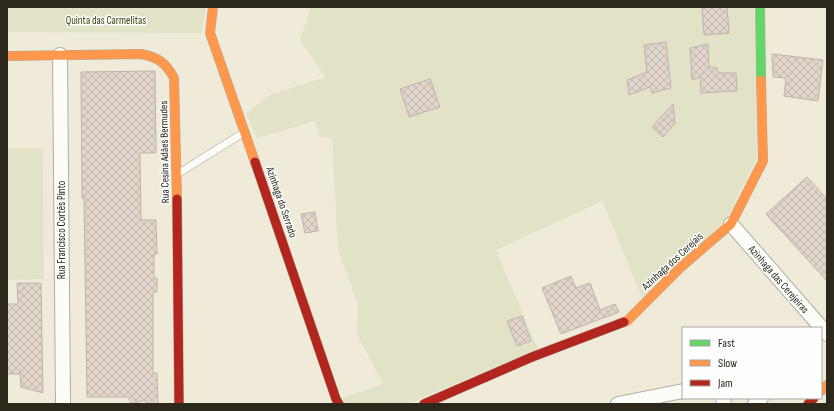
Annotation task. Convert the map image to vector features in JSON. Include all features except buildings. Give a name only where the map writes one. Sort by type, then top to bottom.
[{"type":"street","name":"Azinhaga do Serrado","points":[[213,7],[210,33],[339,404]]},
{"type":"street","name":"Azinhaga dos Cerejais","points":[[424,404],[532,357],[627,321],[680,268],[731,224],[763,161],[760,7]]},
{"type":"street","name":"Rua Cesina Adães Bermudes","points":[[7,56],[141,54],[155,56],[168,67],[174,78],[177,174],[179,404]]},
{"type":"street","name":"Rua Francisco Cortês Pinto","points":[[60,55],[63,404]]},
{"type":"street","name":"Azinhaga das Cerejeiras","points":[[731,224],[820,327]]},
{"type":"street","points":[[618,404],[682,391]]},
{"type":"lane","points":[[177,174],[245,132]]},
{"type":"green space","name":"Quinta das Carmelitas","points":[[7,7],[206,7],[202,33],[7,32]]},
{"type":"green space","points":[[311,7],[754,7],[757,158],[726,220],[643,300],[602,201],[496,250],[538,349],[408,404],[346,404],[342,398],[383,384],[357,334],[358,305],[338,249],[332,138],[320,137],[315,121],[257,138],[246,113],[270,95],[325,77],[300,40]]},
{"type":"green space","points":[[7,148],[43,148],[44,279],[7,280]]},
{"type":"traffic: fast","points":[[760,7],[761,80]]},
{"type":"traffic: slow","points":[[213,7],[210,33],[255,162]]},
{"type":"traffic: slow","points":[[7,56],[141,54],[157,59],[165,65],[174,78],[177,199]]},
{"type":"traffic: slow","points":[[624,322],[627,321],[680,268],[731,224],[763,161],[761,80]]},
{"type":"traffic: slow","points":[[822,390],[827,385]]},
{"type":"traffic: jam","points":[[255,162],[339,404]]},
{"type":"traffic: jam","points":[[177,199],[179,404]]},
{"type":"traffic: jam","points":[[424,404],[532,357],[624,322]]},
{"type":"traffic: jam","points":[[808,404],[813,399]]}]
